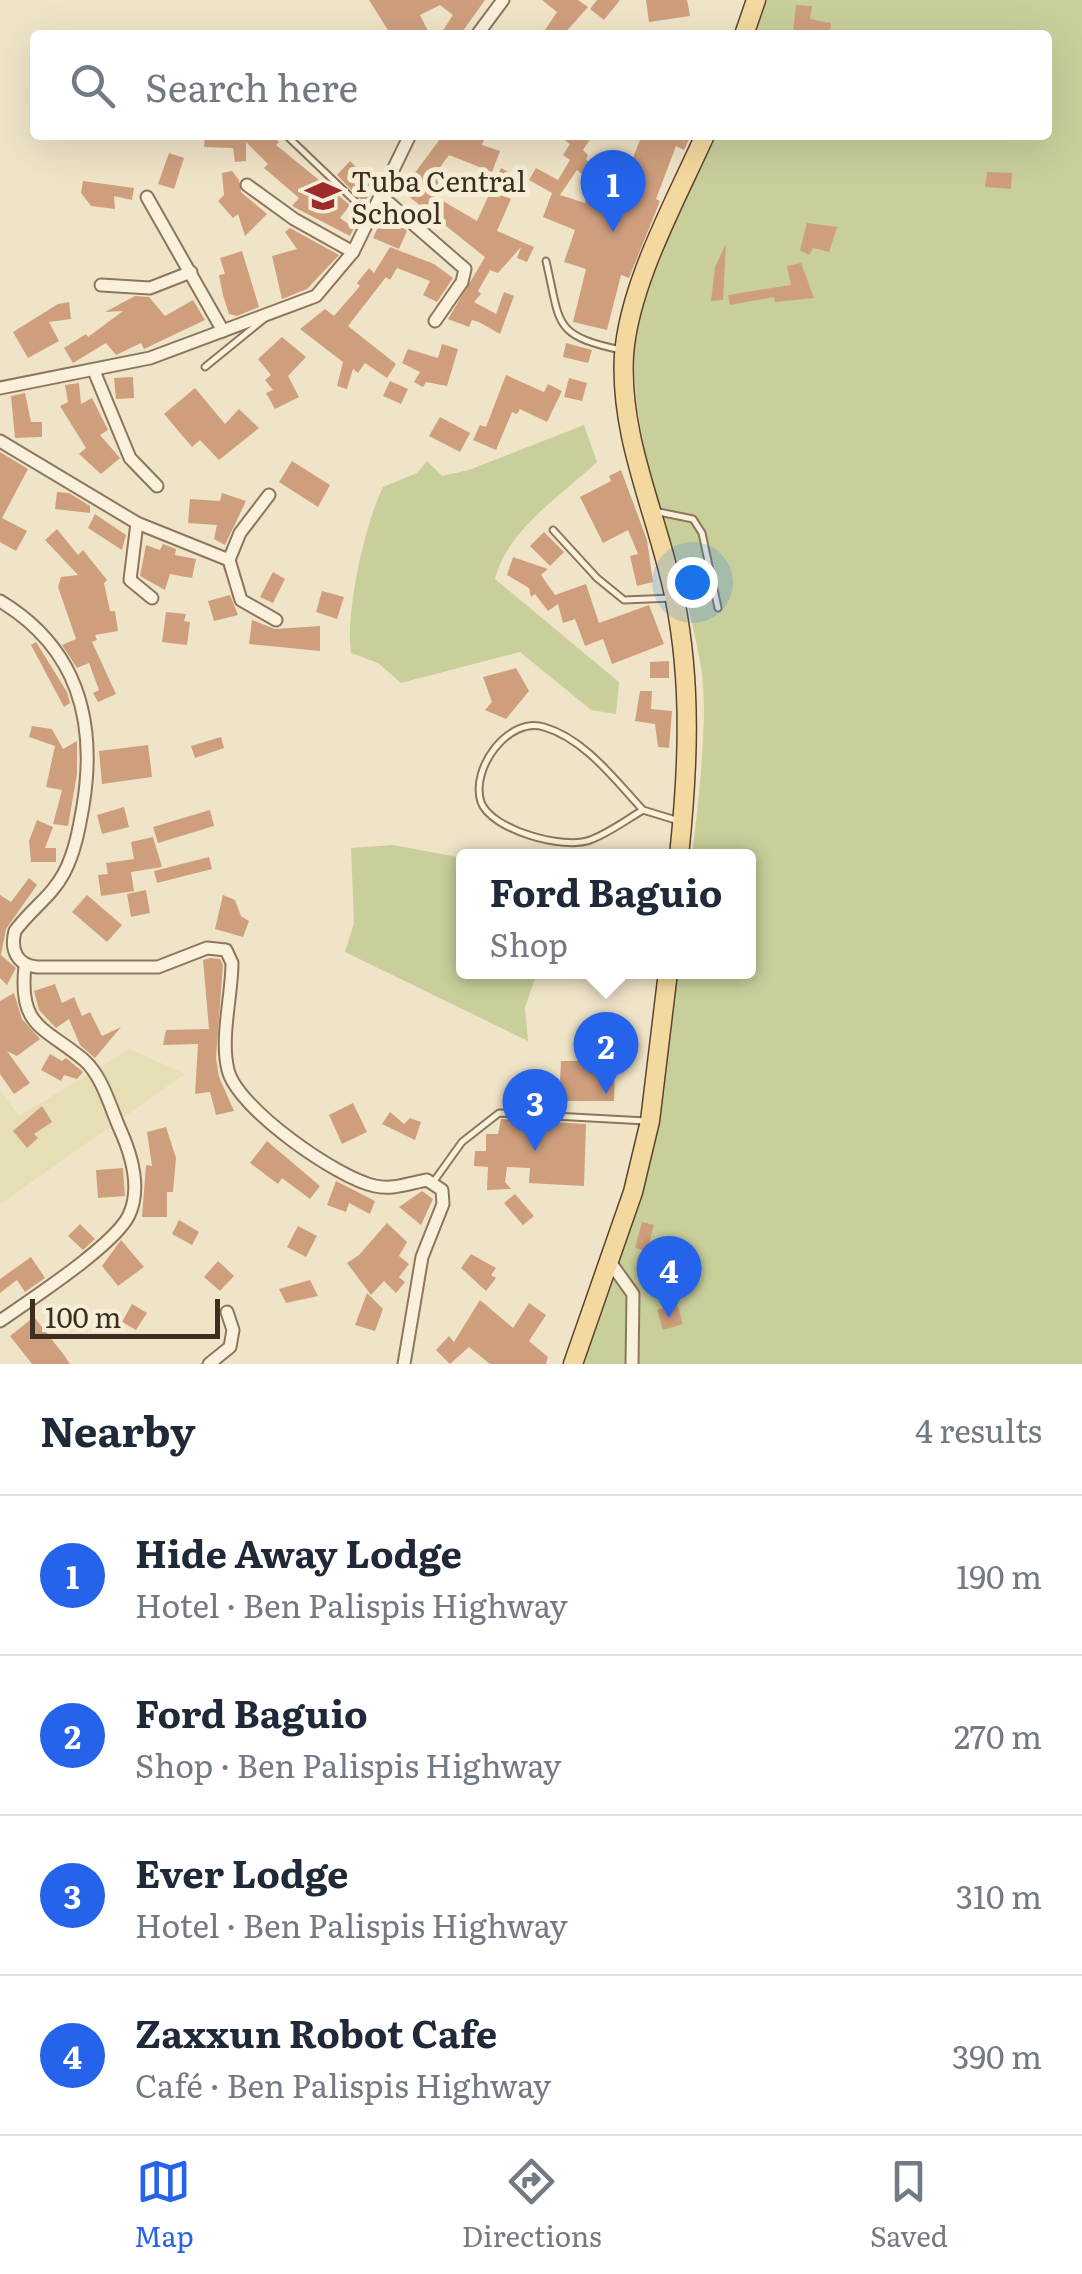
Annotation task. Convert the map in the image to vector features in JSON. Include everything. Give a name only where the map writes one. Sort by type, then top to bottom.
[{"type":"main road","points":[[746,30],[756,0]]},
{"type":"main road","points":[[680,849],[688,701],[675,598],[626,408],[624,351],[636,301],[702,140]]},
{"type":"main road","points":[[574,1364],[610,1262],[650,1121],[667,979]]},
{"type":"street","points":[[480,30],[504,0]]},
{"type":"street","points":[[0,388],[150,358],[316,296],[352,252],[408,140]]},
{"type":"street","points":[[247,185],[294,219],[352,252]]},
{"type":"street","points":[[381,196],[465,269],[462,282],[435,320]]},
{"type":"street","points":[[147,197],[223,332]]},
{"type":"street","points":[[101,285],[150,288],[191,272]]},
{"type":"street","points":[[94,371],[130,458],[157,486]]},
{"type":"street","points":[[0,441],[138,523],[229,560]]},
{"type":"street","points":[[269,495],[240,533],[229,560],[241,600],[276,620]]},
{"type":"street","points":[[138,523],[130,580],[152,598]]},
{"type":"street","points":[[0,601],[33,624],[52,645],[85,710],[90,742],[79,832],[68,866],[57,885],[15,931],[14,948],[24,966],[24,993],[33,1022],[84,1060],[97,1076],[130,1155],[134,1200],[116,1233],[0,1322]]},
{"type":"street","points":[[24,966],[158,967],[207,948],[222,948],[232,962],[228,1070],[246,1099],[313,1155],[358,1182],[379,1187],[434,1181],[442,1190],[443,1204],[422,1257],[408,1318],[404,1364]]},
{"type":"street","points":[[610,1262],[633,1294],[632,1364]]},
{"type":"street","points":[[209,1364],[230,1346],[233,1330],[227,1312]]},
{"type":"lane","points":[[291,140],[355,201],[358,221],[366,227]]},
{"type":"lane","points":[[546,262],[560,320],[569,334],[624,351]]},
{"type":"lane","points":[[205,366],[270,314]]},
{"type":"lane","points":[[651,511],[693,519],[702,533],[718,608]]},
{"type":"lane","points":[[553,530],[596,578],[624,600],[675,598]]},
{"type":"lane","points":[[643,810],[590,840],[560,842],[500,822],[481,803],[479,788],[491,754],[507,736],[516,728],[540,726],[583,749],[643,810],[682,822]]},
{"type":"lane","points":[[434,1181],[462,1142],[499,1114],[650,1121]]},
{"type":"shaded area","points":[[130,1049],[185,1074],[0,1204],[0,1090],[19,1116]]},
{"type":"green space","points":[[764,0],[1082,0],[1082,1364],[579,1364],[670,1026],[678,979],[756,979],[756,849],[693,849],[703,735],[701,667],[647,460],[635,376],[638,311],[654,260],[708,140],[1052,140],[1052,30],[752,30]]},
{"type":"green space","points":[[584,425],[597,462],[523,529],[501,561],[495,579],[619,682],[616,714],[591,710],[520,652],[401,683],[378,663],[351,653],[351,616],[358,569],[383,487],[417,473],[427,461],[442,476],[469,470]]},
{"type":"green space","points":[[393,845],[456,857],[456,979],[535,979],[525,1008],[528,1041],[345,952],[354,923],[351,848]]},
{"type":"building","points":[[369,0],[485,0],[464,30],[443,30],[453,15],[440,5],[420,15],[428,30],[388,30]]},
{"type":"building","points":[[542,0],[578,0],[588,7],[567,30],[545,30],[557,12]]},
{"type":"building","points":[[597,0],[620,0],[604,20],[590,9]]},
{"type":"building","points":[[646,0],[687,0],[690,16],[649,22]]},
{"type":"building","points":[[796,5],[812,6],[810,19],[831,23],[830,30],[793,30]]},
{"type":"building","points":[[205,140],[277,140],[276,145],[350,205],[340,218],[354,228],[350,236],[292,206],[299,198],[264,168],[268,164],[246,142],[246,161],[235,162],[233,148],[204,147]]},
{"type":"building","points":[[439,140],[484,140],[482,145],[500,151],[492,172],[449,155],[438,170],[444,174],[431,194],[477,221],[501,168],[512,174],[502,195],[511,199],[497,231],[534,247],[527,262],[517,258],[521,247],[498,273],[490,270],[474,302],[496,314],[504,292],[514,296],[500,334],[479,322],[472,320],[469,327],[448,319],[485,257],[397,187],[406,174],[411,178]]},
{"type":"building","points":[[564,140],[590,140],[583,150],[588,155],[586,160],[614,169],[609,183],[632,191],[640,169],[630,165],[640,140],[689,140],[684,150],[676,146],[656,199],[660,201],[629,278],[621,275],[607,330],[573,322],[586,269],[564,262],[575,230],[543,217],[552,193],[529,180],[536,168],[558,180],[570,160],[563,155],[570,144]],"holes":[[[577,170],[592,182],[585,203],[560,195]]]},
{"type":"building","points":[[169,153],[184,158],[174,189],[158,184]]},
{"type":"building","points":[[350,161],[375,186],[364,203],[337,175]]},
{"type":"building","points":[[232,171],[241,192],[267,214],[245,236],[238,214],[233,218],[218,201],[224,195],[222,173]]},
{"type":"building","points":[[987,172],[1012,173],[1011,189],[985,187]]},
{"type":"building","points":[[83,181],[134,188],[132,200],[114,196],[115,209],[91,206],[81,193]]},
{"type":"building","points":[[385,212],[407,231],[399,249],[373,238]]},
{"type":"building","points":[[807,223],[837,227],[829,252],[813,248],[809,255],[800,250]]},
{"type":"building","points":[[290,228],[339,255],[307,289],[282,299],[272,256],[297,249],[285,232]]},
{"type":"building","points":[[726,244],[723,300],[711,301],[715,267]]},
{"type":"building","points":[[390,247],[434,264],[453,278],[437,302],[423,295],[430,281],[397,268],[390,280],[386,277],[348,326],[396,364],[387,378],[365,363],[358,373],[353,369],[347,389],[337,386],[343,362],[300,329],[325,309],[334,316],[360,286],[357,283],[369,268],[374,273]]},
{"type":"building","points":[[242,251],[259,307],[237,316],[229,314],[223,295],[219,275],[225,274],[220,258]]},
{"type":"building","points":[[801,263],[814,298],[775,302],[774,297],[730,305],[728,295],[791,285],[787,266]]},
{"type":"building","points":[[135,296],[149,297],[165,316],[193,300],[205,320],[144,349],[141,343],[116,355],[106,343],[73,363],[64,348],[86,334],[88,337],[123,311],[105,312]]},
{"type":"building","points":[[69,302],[71,319],[49,322],[59,341],[28,358],[13,332],[58,304]]},
{"type":"building","points":[[282,337],[306,357],[288,376],[299,397],[275,409],[266,393],[273,390],[265,380],[271,375],[258,359]]},
{"type":"building","points":[[566,343],[592,350],[588,363],[563,357]]},
{"type":"building","points":[[442,344],[458,349],[447,386],[426,382],[423,387],[414,382],[420,372],[402,363],[408,349],[438,358]]},
{"type":"building","points":[[506,375],[544,392],[548,384],[562,391],[547,422],[520,409],[517,414],[512,412],[496,450],[473,440],[480,425],[486,427]]},
{"type":"building","points":[[133,377],[134,398],[116,399],[114,378]]},
{"type":"building","points":[[569,378],[587,383],[582,401],[564,397]]},
{"type":"building","points":[[390,381],[408,389],[401,404],[383,396]]},
{"type":"building","points":[[79,383],[81,404],[92,398],[108,430],[100,435],[120,458],[101,474],[79,454],[86,448],[60,406],[68,402],[65,385]]},
{"type":"building","points":[[195,388],[225,424],[239,409],[259,428],[219,460],[200,440],[192,447],[164,414]]},
{"type":"building","points":[[25,393],[31,422],[42,422],[42,437],[15,438],[11,396]]},
{"type":"building","points":[[440,417],[470,433],[460,452],[429,436]]},
{"type":"building","points":[[0,452],[28,469],[2,518],[27,531],[16,551],[0,542]]},
{"type":"building","points":[[292,461],[330,485],[318,507],[279,482]]},
{"type":"building","points":[[621,470],[647,540],[653,582],[637,586],[630,556],[638,554],[628,530],[603,543],[580,497],[611,481],[609,476]]},
{"type":"building","points":[[57,492],[69,493],[90,506],[90,513],[55,509]]},
{"type":"building","points":[[222,493],[246,501],[225,545],[214,539],[217,525],[188,523],[190,499],[220,501]]},
{"type":"building","points":[[95,514],[126,535],[122,550],[88,528]]},
{"type":"building","points":[[57,529],[78,555],[83,550],[107,580],[104,583],[110,611],[115,611],[118,631],[95,635],[97,640],[92,642],[116,694],[98,702],[93,693],[99,690],[89,663],[77,668],[62,645],[76,639],[58,587],[61,577],[78,575],[45,540]]},
{"type":"building","points":[[544,532],[564,552],[550,566],[530,546]]},
{"type":"building","points":[[163,544],[176,549],[175,555],[196,559],[192,578],[170,574],[165,590],[140,576],[146,545],[160,550]]},
{"type":"building","points":[[513,557],[548,569],[541,575],[555,595],[586,584],[599,623],[649,605],[664,644],[612,664],[603,639],[585,646],[575,619],[563,623],[558,604],[548,611],[535,594],[531,597],[529,588],[507,575]]},
{"type":"building","points":[[273,572],[285,579],[273,603],[260,597]]},
{"type":"building","points":[[322,591],[344,597],[337,619],[316,612]]},
{"type":"building","points":[[230,595],[238,615],[214,621],[208,601]]},
{"type":"building","points":[[166,612],[186,614],[184,621],[190,622],[187,645],[162,642]]},
{"type":"building","points":[[252,620],[275,629],[320,626],[320,651],[249,644]]},
{"type":"building","points":[[36,642],[67,692],[70,703],[64,707],[31,645]]},
{"type":"building","points":[[669,661],[669,678],[650,678],[650,662]]},
{"type":"building","points":[[516,668],[529,691],[506,719],[485,710],[492,702],[483,677]]},
{"type":"building","points":[[640,691],[652,691],[651,709],[672,711],[669,748],[658,747],[655,724],[635,721]]},
{"type":"building","points":[[32,726],[52,729],[63,749],[77,741],[77,774],[68,826],[53,824],[62,790],[46,787],[55,746],[29,737]]},
{"type":"building","points":[[221,737],[224,748],[195,758],[191,746]]},
{"type":"building","points":[[148,745],[152,777],[102,784],[99,751]]},
{"type":"building","points":[[124,807],[129,827],[102,834],[97,815]]},
{"type":"building","points":[[210,810],[214,826],[158,843],[153,827]]},
{"type":"building","points":[[37,820],[53,827],[45,848],[56,848],[56,862],[31,862],[29,841]]},
{"type":"building","points":[[153,837],[162,867],[131,872],[134,891],[101,896],[98,875],[108,874],[106,863],[134,859],[131,842]]},
{"type":"building","points":[[209,857],[212,869],[157,883],[154,871]]},
{"type":"building","points":[[29,878],[37,885],[6,929],[1,955],[16,968],[7,985],[0,978],[0,895],[11,902]]},
{"type":"building","points":[[146,890],[150,913],[131,917],[127,894]]},
{"type":"building","points":[[87,895],[122,925],[107,942],[72,912]]},
{"type":"building","points":[[223,895],[235,900],[241,916],[249,921],[243,937],[215,929]]},
{"type":"building","points":[[220,959],[223,965],[216,1058],[219,1077],[234,1111],[216,1115],[210,1092],[195,1094],[198,1044],[163,1045],[166,1030],[209,1029],[203,960]]},
{"type":"building","points":[[55,984],[62,1003],[74,997],[82,1016],[90,1012],[102,1036],[121,1027],[95,1058],[80,1045],[69,1019],[56,1028],[39,1010],[34,991]]},
{"type":"building","points":[[14,993],[22,1019],[40,1039],[17,1056],[7,1051],[30,1083],[14,1094],[0,1074],[0,1001]]},
{"type":"building","points":[[50,1054],[62,1061],[66,1058],[83,1072],[77,1079],[64,1075],[61,1081],[41,1070]]},
{"type":"building","points":[[561,1061],[615,1061],[614,1101],[559,1101]]},
{"type":"building","points":[[353,1103],[367,1132],[342,1144],[329,1115]]},
{"type":"building","points":[[42,1106],[52,1122],[34,1134],[38,1138],[27,1148],[13,1131]]},
{"type":"building","points":[[390,1112],[404,1124],[410,1118],[421,1122],[415,1140],[382,1124]]},
{"type":"building","points":[[501,1119],[586,1124],[584,1186],[529,1183],[530,1168],[507,1167],[505,1182],[511,1189],[487,1190],[488,1167],[474,1166],[475,1151],[486,1151],[486,1134],[498,1134]]},
{"type":"building","points":[[166,1127],[176,1158],[173,1192],[167,1192],[167,1217],[142,1217],[146,1165],[152,1166],[147,1132]]},
{"type":"building","points":[[267,1141],[320,1186],[310,1199],[282,1178],[278,1184],[250,1163]]},
{"type":"building","points":[[123,1168],[125,1196],[98,1198],[96,1170]]},
{"type":"building","points":[[336,1181],[375,1201],[370,1214],[349,1203],[346,1212],[327,1205]]},
{"type":"building","points":[[422,1191],[433,1199],[421,1225],[399,1207]]},
{"type":"building","points":[[515,1194],[534,1216],[523,1225],[504,1203]]},
{"type":"building","points":[[179,1220],[199,1232],[192,1245],[172,1234]]},
{"type":"building","points":[[642,1222],[654,1225],[647,1251],[635,1248]]},
{"type":"building","points":[[387,1223],[407,1242],[399,1256],[409,1264],[399,1277],[405,1282],[396,1293],[384,1281],[371,1295],[347,1263]]},
{"type":"building","points":[[80,1224],[95,1239],[83,1250],[68,1236]]},
{"type":"building","points":[[298,1226],[317,1236],[306,1257],[287,1247]]},
{"type":"building","points":[[121,1240],[144,1267],[118,1286],[102,1266]]},
{"type":"building","points":[[471,1254],[496,1268],[491,1275],[496,1278],[486,1291],[461,1268]]},
{"type":"building","points":[[31,1257],[45,1278],[25,1292],[17,1280],[0,1293],[0,1279]]},
{"type":"building","points":[[218,1261],[234,1276],[220,1291],[204,1277]]},
{"type":"building","points":[[310,1280],[318,1296],[286,1303],[279,1289]]},
{"type":"building","points":[[367,1293],[383,1309],[375,1331],[355,1325]]},
{"type":"building","points":[[480,1300],[513,1328],[529,1303],[546,1315],[529,1341],[548,1357],[546,1364],[490,1364],[469,1347],[450,1364],[436,1350],[449,1336],[454,1342]]},
{"type":"building","points":[[132,1304],[147,1313],[136,1330],[122,1322]]},
{"type":"building","points":[[677,1304],[683,1324],[663,1330],[657,1310]]},
{"type":"building","points":[[34,1317],[70,1364],[32,1364],[10,1336]]},
{"type":"place","name":"Tuba Central School","points":[[323,196]]},
{"type":"place","name":"Hide Away Lodge","points":[[613,232]]},
{"type":"place","name":"Ford Baguio","points":[[606,1094]]},
{"type":"place","name":"Ever Lodge","points":[[535,1151]]},
{"type":"place","name":"Zaxxun Robot Cafe","points":[[669,1318]]}]
